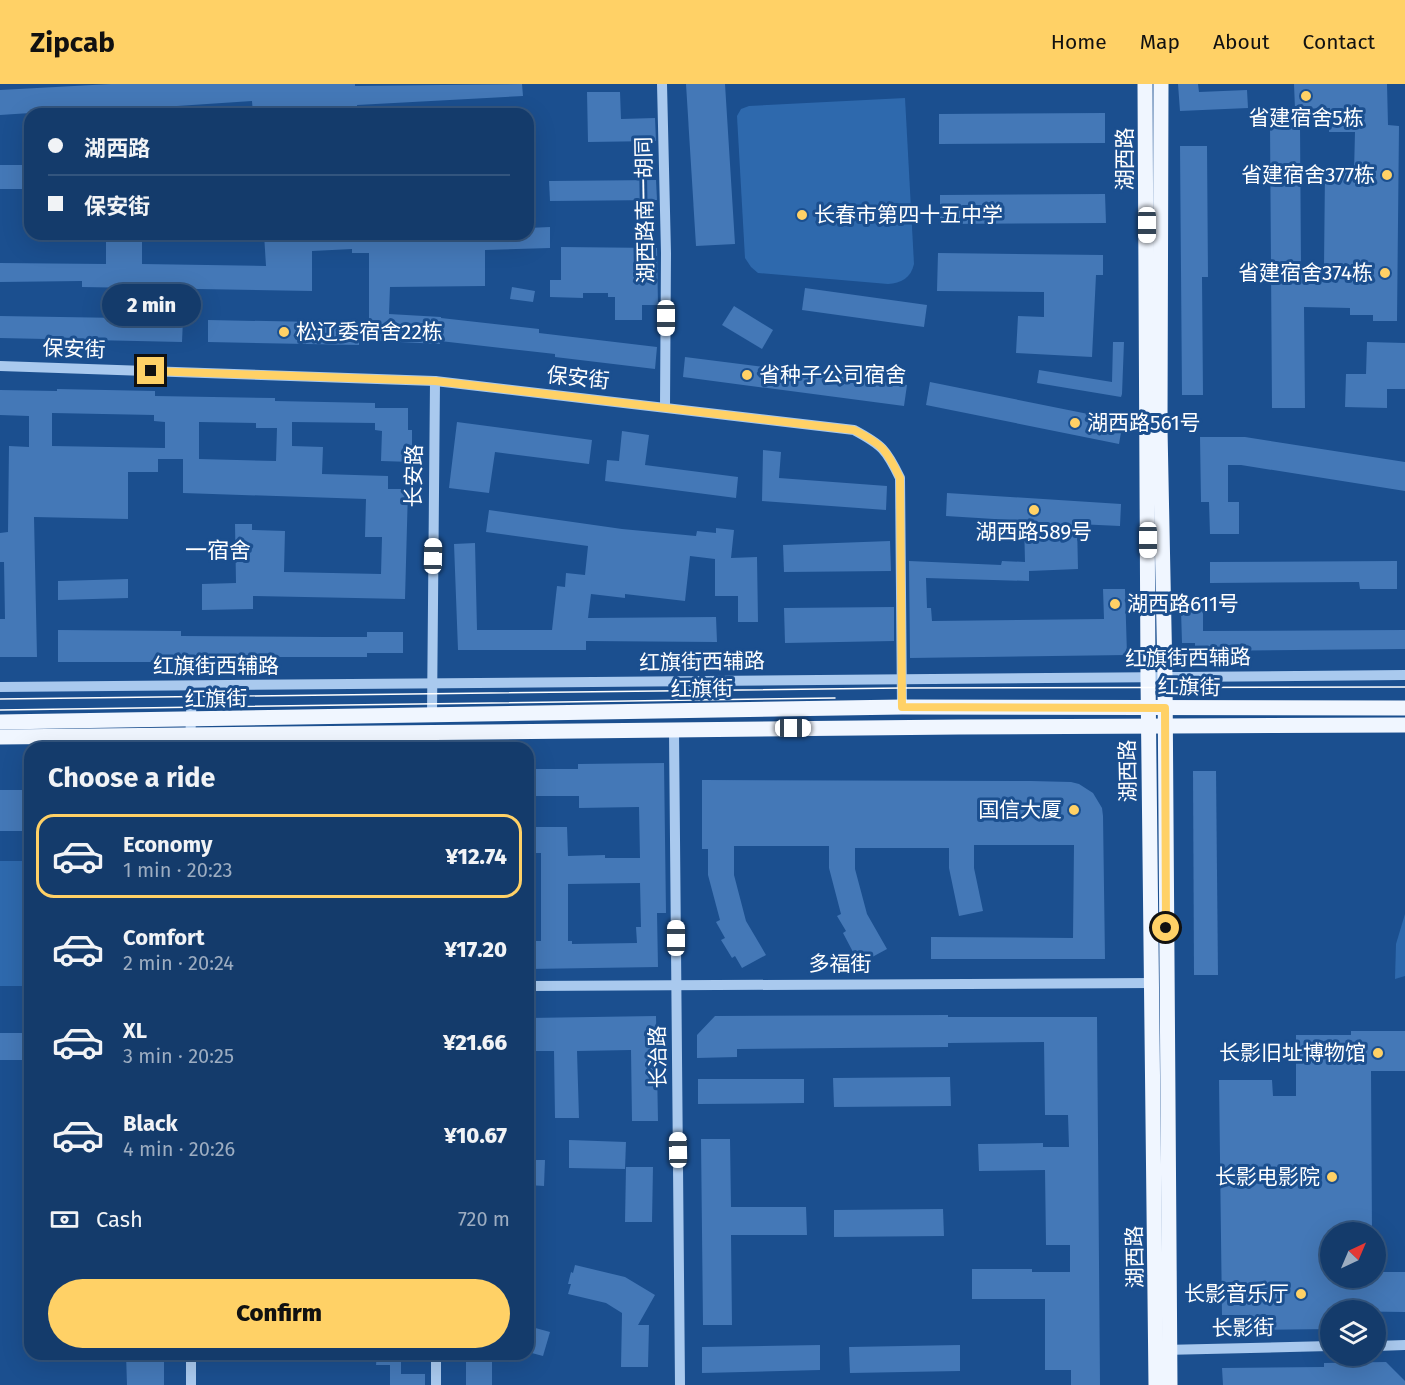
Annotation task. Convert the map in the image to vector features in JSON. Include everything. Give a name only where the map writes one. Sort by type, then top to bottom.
[{"type":"main road","name":"湖西路","points":[[1145,84],[1148,707],[1153,983],[1163,1350],[1170,1385]]},
{"type":"main road","name":"湖西路","points":[[1156,1385],[1163,1350],[1165,677],[1160,429],[1161,84]]},
{"type":"main road","name":"红旗街","points":[[0,722],[190,734],[432,715],[902,707],[1405,708]]},
{"type":"main road","name":"红旗街","points":[[0,737],[434,731],[1405,725]]},
{"type":"street","name":"湖西路南一胡同","points":[[662,84],[666,252],[665,407]]},
{"type":"street","name":"保安街","points":[[0,366],[435,381],[854,430],[875,441],[890,456],[900,478],[902,707]]},
{"type":"street","name":"长安路","points":[[432,715],[435,381]]},
{"type":"street","name":"红旗街西辅路","points":[[0,687],[1405,675]]},
{"type":"street","points":[[190,734],[192,686]]},
{"type":"street","name":"长治路","points":[[674,730],[680,1385]]},
{"type":"street","points":[[434,731],[434,742]]},
{"type":"street","name":"多福街","points":[[534,986],[1153,983]]},
{"type":"street","points":[[1386,1346],[1405,1345]]},
{"type":"street","name":"长影街","points":[[1163,1350],[1320,1346]]},
{"type":"street","points":[[190,1385],[191,1360]]},
{"type":"street","points":[[436,1360],[436,1385]]},
{"type":"shaded area","points":[[905,98],[914,264],[908,276],[901,281],[888,284],[758,273],[751,267],[745,258],[737,116],[741,109],[749,106]]},
{"type":"shaded area","points":[[0,861],[24,861],[24,986],[0,986]]},
{"type":"shaded area","points":[[1405,914],[1405,976],[1395,979],[1396,944]]},
{"type":"building","points":[[111,84],[355,84],[355,86],[522,84],[523,96],[357,105],[357,108],[253,108],[252,101],[162,108],[137,108],[137,106],[24,108],[24,113],[0,115],[0,90]]},
{"type":"building","points":[[686,84],[725,84],[735,244],[696,246]]},
{"type":"building","points":[[1178,84],[1198,84],[1199,92],[1247,90],[1248,108],[1180,111]]},
{"type":"building","points":[[1294,84],[1387,84],[1388,125],[1399,126],[1397,321],[1373,321],[1373,315],[1350,315],[1350,308],[1304,307],[1305,408],[1272,408],[1270,125],[1300,124],[1301,268],[1324,268],[1325,171],[1354,172],[1355,132],[1329,132],[1330,108],[1295,109]]},
{"type":"building","points":[[587,92],[620,92],[621,119],[655,118],[656,141],[588,142]]},
{"type":"building","points":[[1105,113],[1105,143],[939,144],[939,114]]},
{"type":"building","points":[[1180,146],[1207,146],[1208,277],[1202,277],[1203,395],[1182,395]]},
{"type":"building","points":[[0,165],[24,165],[24,189],[0,189]]},
{"type":"building","points":[[656,180],[657,200],[550,201],[549,181]]},
{"type":"building","points":[[1105,194],[1106,223],[940,224],[940,195]]},
{"type":"building","points":[[550,227],[550,248],[485,250],[485,286],[390,287],[389,314],[441,317],[539,329],[539,333],[657,347],[655,369],[555,357],[555,354],[440,341],[440,344],[359,340],[359,345],[208,342],[208,320],[369,323],[369,253],[352,253],[352,249],[312,251],[312,291],[82,287],[82,281],[0,282],[0,263],[106,264],[106,240],[142,240],[142,264],[266,266],[264,240],[534,240],[534,228]]},
{"type":"building","points":[[561,247],[657,248],[658,305],[642,305],[642,320],[615,320],[615,297],[608,297],[608,293],[583,293],[583,298],[550,297],[550,280],[561,280]]},
{"type":"building","points":[[938,253],[1103,255],[1103,275],[1096,275],[1092,357],[1016,353],[1018,316],[1044,317],[1044,292],[937,291]]},
{"type":"building","points":[[512,287],[535,291],[533,302],[510,299]]},
{"type":"building","points":[[805,288],[927,305],[924,327],[802,310]]},
{"type":"building","points":[[734,306],[773,330],[762,349],[722,325]]},
{"type":"building","points":[[0,316],[183,319],[182,342],[0,338]]},
{"type":"building","points":[[1113,342],[1124,342],[1121,397],[1037,383],[1039,370],[1112,382]]},
{"type":"building","points":[[1367,342],[1405,343],[1405,389],[1387,389],[1387,408],[1345,407],[1346,374],[1366,374]]},
{"type":"building","points":[[685,357],[907,385],[904,406],[683,377]]},
{"type":"building","points":[[930,382],[1123,421],[1119,444],[926,405]]},
{"type":"building","points":[[57,389],[155,391],[155,396],[275,398],[275,401],[375,403],[375,408],[408,408],[408,430],[412,430],[412,462],[381,461],[382,431],[375,430],[375,423],[292,422],[292,446],[323,447],[322,474],[388,476],[388,489],[408,489],[405,599],[253,596],[253,609],[202,610],[202,584],[236,583],[235,524],[252,524],[252,530],[285,531],[284,572],[381,574],[382,537],[365,537],[366,499],[183,493],[183,459],[158,459],[158,472],[128,472],[128,519],[34,517],[37,657],[0,657],[0,619],[5,619],[4,562],[0,562],[0,533],[8,532],[9,446],[29,447],[29,416],[0,415],[0,390],[57,391]],"holes":[[[52,413],[154,415],[154,421],[165,422],[165,448],[52,446]],[[199,422],[256,423],[256,428],[277,428],[276,461],[199,459]]]},
{"type":"building","points":[[457,422],[592,440],[589,464],[495,452],[489,493],[449,488]]},
{"type":"building","points":[[622,431],[649,435],[645,465],[738,477],[736,498],[605,481],[607,460],[619,461]]},
{"type":"building","points":[[1200,437],[1245,437],[1405,462],[1405,491],[1241,465],[1228,465],[1228,502],[1239,502],[1239,534],[1210,534],[1209,502],[1201,502]]},
{"type":"building","points":[[763,450],[781,452],[779,478],[887,486],[886,510],[762,501]]},
{"type":"building","points":[[947,493],[1121,504],[1120,526],[1077,524],[1078,569],[1029,571],[1029,581],[926,578],[927,608],[931,608],[932,621],[1104,619],[1103,589],[1125,589],[1127,655],[910,658],[909,561],[1001,565],[1002,561],[1025,562],[1024,521],[946,516]]},
{"type":"building","points":[[489,510],[622,529],[696,536],[697,531],[716,533],[716,528],[734,530],[731,558],[757,557],[758,622],[738,622],[738,596],[715,596],[715,559],[690,556],[685,601],[625,594],[625,598],[591,594],[588,618],[716,617],[717,642],[586,641],[586,650],[458,650],[454,544],[475,543],[477,630],[552,630],[557,586],[565,587],[566,573],[585,575],[588,546],[486,532]]},
{"type":"building","points":[[890,541],[891,571],[784,572],[783,545]]},
{"type":"building","points":[[1397,561],[1397,589],[1360,589],[1359,582],[1210,583],[1210,562]]},
{"type":"building","points":[[128,579],[128,598],[58,600],[58,581]]},
{"type":"building","points":[[894,607],[894,641],[785,643],[784,608]]},
{"type":"building","points":[[1203,609],[1203,631],[1405,630],[1405,649],[1195,651],[1195,643],[1182,643],[1181,610]]},
{"type":"building","points":[[58,630],[181,631],[181,636],[325,637],[367,637],[367,632],[403,632],[403,653],[367,653],[367,657],[215,657],[215,659],[181,659],[181,662],[58,662]]},
{"type":"building","points":[[664,763],[666,913],[657,913],[658,967],[534,969],[534,941],[541,941],[541,853],[534,853],[534,827],[567,827],[568,856],[605,855],[605,858],[640,858],[639,807],[579,808],[579,796],[534,796],[534,769],[578,769],[578,764]],"holes":[[[640,883],[641,927],[636,927],[637,943],[572,944],[572,941],[568,941],[568,884]]]},
{"type":"building","points":[[1193,771],[1216,771],[1218,975],[1194,975]]},
{"type":"building","points":[[702,780],[1031,781],[1079,784],[1093,793],[1102,808],[1105,959],[931,959],[931,937],[1073,938],[1074,845],[974,845],[974,868],[983,911],[959,916],[949,868],[949,848],[855,848],[855,869],[867,914],[887,949],[863,962],[856,950],[853,952],[843,933],[846,931],[837,916],[841,914],[829,868],[829,846],[734,846],[734,875],[746,921],[766,955],[742,968],[735,956],[732,958],[721,940],[725,938],[716,922],[720,920],[708,875],[708,849],[702,849]]},
{"type":"building","points":[[0,790],[24,790],[24,831],[0,831]]},
{"type":"building","points":[[948,1015],[948,1017],[1097,1017],[1100,1385],[1071,1385],[1071,1370],[1045,1370],[1045,1299],[972,1299],[972,1269],[1032,1269],[1032,1272],[1070,1272],[1070,1245],[1046,1245],[1045,1170],[979,1171],[978,1144],[1043,1143],[1043,1147],[1069,1147],[1068,1115],[1045,1115],[1044,1042],[948,1043],[948,1047],[737,1049],[737,1057],[697,1058],[697,1035],[715,1016]]},
{"type":"building","points":[[656,1016],[658,1121],[632,1121],[631,1050],[577,1051],[579,1118],[555,1118],[554,1051],[534,1051],[534,1018]]},
{"type":"building","points":[[1351,1031],[1405,1031],[1405,1071],[1371,1071],[1372,1222],[1320,1222],[1320,1288],[1386,1288],[1386,1272],[1405,1272],[1405,1312],[1386,1312],[1386,1300],[1320,1300],[1320,1329],[1248,1330],[1248,1315],[1222,1315],[1219,1080],[1272,1080],[1273,1096],[1296,1096],[1296,1035],[1351,1035]]},
{"type":"building","points":[[0,1033],[24,1033],[24,1060],[0,1060]]},
{"type":"building","points":[[950,1077],[951,1106],[834,1107],[833,1078]]},
{"type":"building","points":[[698,1079],[804,1079],[804,1103],[698,1104]]},
{"type":"building","points":[[701,1139],[730,1139],[731,1207],[806,1207],[807,1235],[731,1235],[732,1325],[703,1325]]},
{"type":"building","points":[[569,1140],[626,1142],[625,1169],[569,1168]]},
{"type":"building","points":[[534,1160],[545,1160],[544,1186],[534,1185]]},
{"type":"building","points":[[626,1167],[653,1167],[652,1222],[625,1222]]},
{"type":"building","points":[[943,1209],[944,1236],[834,1237],[834,1210]]},
{"type":"building","points":[[575,1265],[625,1277],[655,1295],[638,1325],[649,1325],[648,1367],[621,1367],[622,1313],[606,1303],[568,1294],[571,1284],[568,1284]]},
{"type":"building","points":[[534,1328],[550,1332],[543,1356],[534,1354]]},
{"type":"building","points":[[820,1345],[820,1370],[702,1373],[702,1347]]},
{"type":"building","points":[[960,1345],[960,1371],[850,1373],[849,1347]]},
{"type":"building","points":[[126,1360],[164,1360],[164,1385],[127,1385]]},
{"type":"building","points":[[376,1360],[401,1360],[401,1374],[425,1374],[425,1385],[390,1385],[390,1365],[376,1365]]},
{"type":"building","points":[[466,1360],[492,1360],[492,1385],[466,1385]]},
{"type":"building","points":[[1386,1362],[1405,1381],[1405,1385],[1223,1385],[1222,1368],[1386,1366]]},
{"type":"tram line","points":[[0,699],[901,688],[1405,687]]},
{"type":"tram line","points":[[0,710],[835,698]]},
{"type":"place","name":"省建宿舍5栋","points":[[1306,96]]},
{"type":"place","name":"省建宿舍377栋","points":[[1387,175]]},
{"type":"place","name":"长春市第四十五中学","points":[[802,215]]},
{"type":"place","name":"省建宿舍374栋","points":[[1385,273]]},
{"type":"place","name":"松辽委宿舍22栋","points":[[284,332]]},
{"type":"place","name":"省种子公司宿舍","points":[[747,375]]},
{"type":"place","name":"湖西路561号","points":[[1075,423]]},
{"type":"place","name":"湖西路589号","points":[[1034,510]]},
{"type":"place","name":"湖西路611号","points":[[1115,604]]},
{"type":"place","name":"国信大厦","points":[[1074,810]]},
{"type":"place","name":"长影旧址博物馆","points":[[1378,1053]]},
{"type":"place","name":"长影电影院","points":[[1332,1177]]},
{"type":"place","name":"长影音乐厅","points":[[1301,1294]]},
{"type":"district","name":"一宿舍","points":[[218,550]]},
{"type":"route","points":[[151,371],[435,381],[854,430],[875,441],[890,456],[900,478],[902,707],[1165,708],[1166,928]]}]
